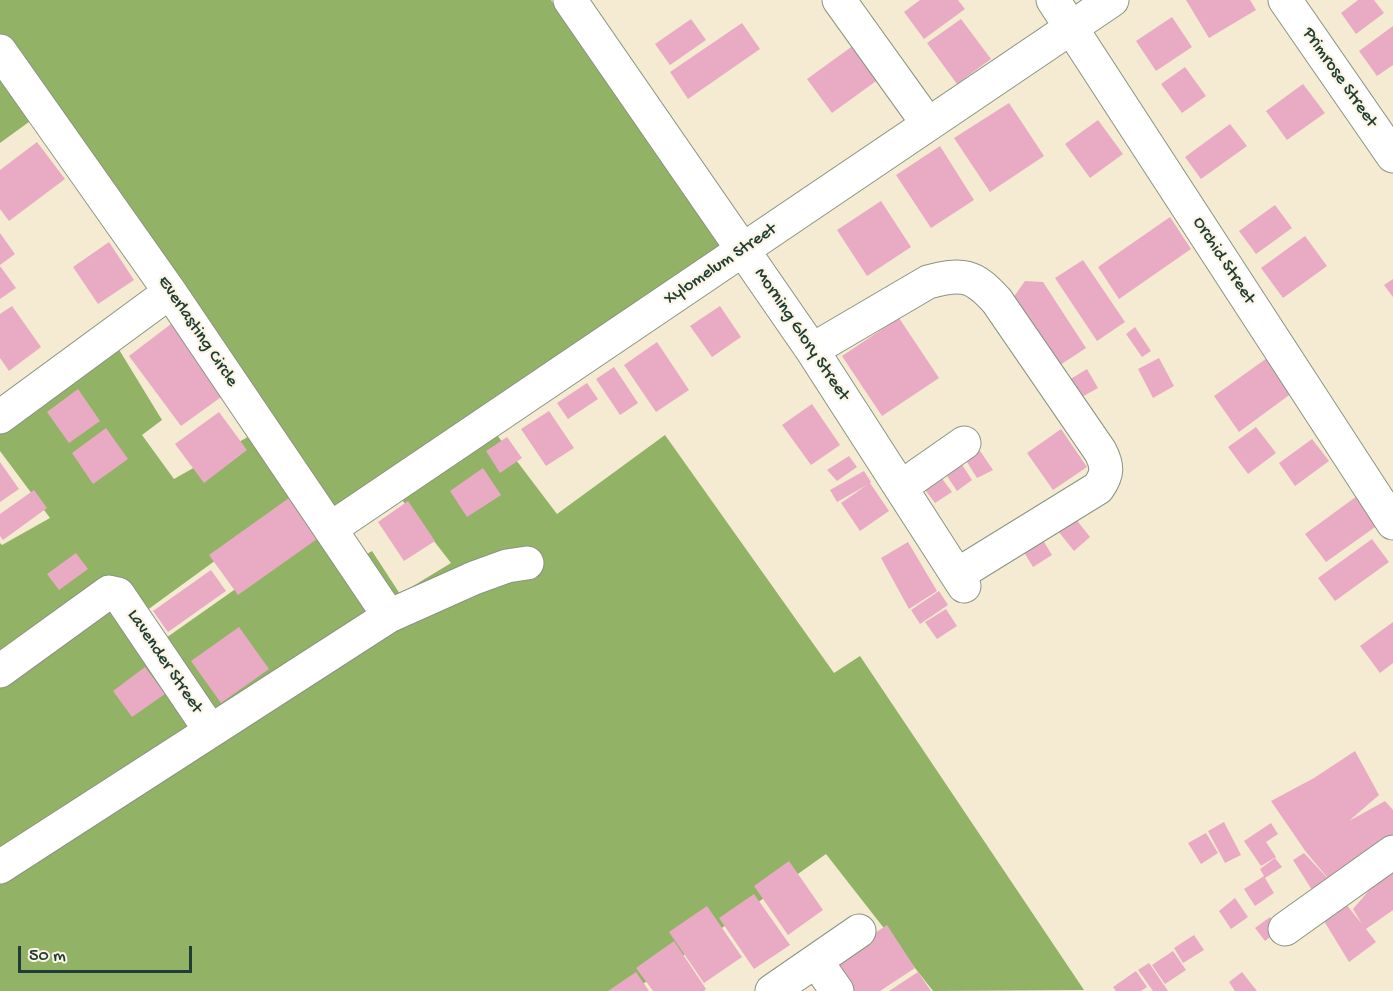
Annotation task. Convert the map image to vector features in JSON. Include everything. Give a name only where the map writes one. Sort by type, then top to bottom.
[{"type":"street","name":"Morning Glory Street","points":[[570,0],[812,350],[960,581],[1098,488],[1106,478],[1107,464],[1100,451],[997,301],[984,286],[968,278],[949,276],[928,282],[812,350]]},
{"type":"street","points":[[839,0],[928,124]]},
{"type":"street","name":"Orchid Street","points":[[1053,0],[1393,523]]},
{"type":"street","name":"Xylomelum Street","points":[[330,529],[1112,0]]},
{"type":"street","name":"Primrose Street","points":[[1285,0],[1393,156]]},
{"type":"street","name":"Everlasting Circle","points":[[0,51],[170,292],[390,616]]},
{"type":"street","points":[[0,417],[170,292]]},
{"type":"street","points":[[901,487],[964,443]]},
{"type":"street","points":[[0,867],[390,616],[474,578],[507,566],[527,563]]},
{"type":"street","name":"Lavender Street","points":[[0,671],[109,592],[118,594],[210,730]]},
{"type":"street","points":[[1285,929],[1393,852]]},
{"type":"street","points":[[772,991],[859,931]]},
{"type":"street","points":[[816,961],[837,991]]},
{"type":"green space","points":[[0,0],[551,0],[722,246],[322,527],[349,565],[372,551],[400,594],[451,563],[399,496],[494,431],[557,514],[665,435],[834,673],[860,656],[1084,990],[933,991],[826,854],[633,991],[0,991],[0,543],[2,545],[50,518],[0,451],[0,431],[118,348],[162,420],[142,435],[174,479],[253,434],[33,119],[0,143]],"holes":[[[300,499],[322,528],[146,652],[128,624]]]},
{"type":"building","points":[[920,0],[958,0],[965,9],[924,39],[904,12]]},
{"type":"building","points":[[1186,0],[1250,0],[1256,10],[1209,38]]},
{"type":"building","points":[[1358,0],[1374,0],[1384,13],[1356,34],[1341,13]]},
{"type":"building","points":[[1172,17],[1192,47],[1156,71],[1136,41]]},
{"type":"building","points":[[691,19],[706,40],[670,65],[655,44]]},
{"type":"building","points":[[961,19],[991,59],[957,84],[927,43]]},
{"type":"building","points":[[742,23],[760,49],[688,99],[670,72]]},
{"type":"building","points":[[1393,26],[1393,65],[1377,76],[1359,51]]},
{"type":"building","points":[[854,45],[879,79],[832,113],[807,79]]},
{"type":"building","points":[[1185,67],[1206,96],[1182,113],[1161,84]]},
{"type":"building","points":[[1303,84],[1325,113],[1287,140],[1266,111]]},
{"type":"building","points":[[1009,103],[1044,156],[990,192],[954,138]]},
{"type":"building","points":[[1098,120],[1123,154],[1090,178],[1065,144]]},
{"type":"building","points":[[1230,124],[1247,146],[1201,179],[1185,157]]},
{"type":"building","points":[[37,142],[65,179],[9,221],[0,209],[0,170]]},
{"type":"building","points":[[940,146],[974,200],[931,228],[896,175]]},
{"type":"building","points":[[881,201],[911,247],[867,276],[837,230]]},
{"type":"building","points":[[1275,205],[1292,228],[1256,254],[1239,231]]},
{"type":"building","points":[[1170,217],[1191,249],[1119,299],[1098,267]]},
{"type":"building","points":[[0,233],[15,254],[0,265]]},
{"type":"building","points":[[1305,236],[1327,266],[1283,298],[1261,268]]},
{"type":"building","points":[[109,242],[134,280],[98,304],[73,267]]},
{"type":"building","points":[[1083,260],[1125,322],[1097,341],[1055,278]]},
{"type":"building","points":[[0,266],[16,288],[0,299]]},
{"type":"building","points":[[1393,279],[1393,297],[1384,285]]},
{"type":"building","points":[[1025,281],[1043,282],[1086,348],[1054,369],[1011,301]]},
{"type":"building","points":[[12,306],[41,347],[9,371],[0,358],[0,314]]},
{"type":"building","points":[[720,306],[741,337],[712,357],[690,326]]},
{"type":"building","points":[[899,318],[939,378],[882,416],[842,356]]},
{"type":"building","points":[[171,324],[224,395],[181,426],[129,356]]},
{"type":"building","points":[[1135,327],[1151,351],[1142,357],[1126,334]]},
{"type":"building","points":[[657,342],[689,390],[656,412],[624,365]]},
{"type":"building","points":[[1159,358],[1174,386],[1153,398],[1138,369]]},
{"type":"building","points":[[1267,358],[1292,393],[1239,432],[1214,396]]},
{"type":"building","points":[[614,367],[638,403],[620,415],[596,379]]},
{"type":"building","points":[[1087,369],[1098,388],[1080,398],[1069,380]]},
{"type":"building","points":[[587,383],[598,399],[568,419],[557,403]]},
{"type":"building","points":[[78,389],[100,421],[69,443],[47,412]]},
{"type":"building","points":[[812,404],[840,445],[811,465],[782,425]]},
{"type":"building","points":[[549,411],[574,448],[546,466],[521,429]]},
{"type":"building","points":[[219,412],[247,450],[204,483],[175,444]]},
{"type":"building","points":[[1256,427],[1276,453],[1248,474],[1228,447]]},
{"type":"building","points":[[106,428],[128,459],[93,484],[72,453]]},
{"type":"building","points":[[1061,429],[1087,467],[1053,490],[1027,453]]},
{"type":"building","points":[[507,437],[522,458],[500,473],[486,451]]},
{"type":"building","points":[[1312,439],[1329,461],[1295,486],[1279,463]]},
{"type":"building","points":[[976,445],[993,470],[977,478],[962,454]]},
{"type":"building","points":[[849,456],[857,467],[837,481],[827,470]]},
{"type":"building","points":[[957,457],[972,480],[957,491],[941,467]]},
{"type":"building","points":[[0,462],[19,489],[0,502]]},
{"type":"building","points":[[483,468],[501,495],[467,517],[450,491]]},
{"type":"building","points":[[864,471],[889,511],[860,531],[841,503],[867,485],[837,502],[830,490]]},
{"type":"building","points":[[937,472],[952,492],[935,503],[920,483]]},
{"type":"building","points":[[34,490],[47,508],[3,540],[0,536],[0,514]]},
{"type":"building","points":[[1357,496],[1378,525],[1326,562],[1305,534]]},
{"type":"building","points":[[289,498],[317,539],[238,595],[209,555]]},
{"type":"building","points":[[408,501],[435,541],[404,561],[378,522]]},
{"type":"building","points":[[1075,518],[1090,537],[1074,551],[1058,531]]},
{"type":"building","points":[[1041,537],[1052,555],[1033,567],[1022,549]]},
{"type":"building","points":[[1372,539],[1389,562],[1335,601],[1318,578]]},
{"type":"building","points":[[908,542],[937,591],[909,609],[881,558]]},
{"type":"building","points":[[76,553],[88,569],[59,590],[47,574]]},
{"type":"building","points":[[211,570],[226,591],[168,632],[153,611]]},
{"type":"building","points":[[939,591],[948,605],[920,624],[911,610]]},
{"type":"building","points":[[946,609],[957,626],[937,639],[925,622]]},
{"type":"building","points":[[1393,622],[1393,663],[1380,673],[1360,646]]},
{"type":"building","points":[[239,627],[269,669],[221,703],[191,661]]},
{"type":"building","points":[[145,667],[165,694],[132,717],[113,691]]},
{"type":"building","points":[[1355,751],[1379,795],[1349,821],[1385,801],[1393,810],[1393,842],[1319,901],[1293,860],[1304,853],[1332,883],[1306,852],[1271,801],[1314,778]]},
{"type":"building","points":[[1224,822],[1241,855],[1225,863],[1208,831]]},
{"type":"building","points":[[1271,823],[1278,834],[1266,842],[1276,857],[1261,866],[1244,841]]},
{"type":"building","points":[[1206,833],[1218,853],[1201,864],[1188,843]]},
{"type":"building","points":[[1275,858],[1282,867],[1265,878],[1274,893],[1255,906],[1244,889],[1264,876],[1260,869]]},
{"type":"building","points":[[789,861],[823,910],[788,935],[754,886]]},
{"type":"building","points":[[1393,869],[1393,910],[1366,929],[1376,942],[1349,962],[1321,916],[1345,903],[1362,924],[1353,909],[1372,887]]},
{"type":"building","points":[[754,894],[790,945],[754,969],[719,918]]},
{"type":"building","points":[[1235,898],[1248,917],[1231,929],[1219,911]]},
{"type":"building","points":[[707,906],[742,957],[704,983],[669,932]]},
{"type":"building","points":[[1270,917],[1279,930],[1265,941],[1255,928]]},
{"type":"building","points":[[887,925],[915,968],[880,991],[854,991],[834,960]]},
{"type":"building","points":[[1194,935],[1204,950],[1183,963],[1174,948]]},
{"type":"building","points":[[674,941],[706,989],[704,991],[653,991],[636,968]]},
{"type":"building","points":[[1173,951],[1186,970],[1165,984],[1152,965]]},
{"type":"building","points":[[1149,963],[1168,991],[1153,991],[1138,970]]},
{"type":"building","points":[[1136,971],[1147,987],[1141,991],[1116,991],[1113,987]]},
{"type":"building","points":[[636,972],[649,991],[608,991]]},
{"type":"building","points":[[918,972],[931,991],[889,991]]},
{"type":"building","points":[[1242,972],[1257,991],[1235,991],[1229,982]]}]
